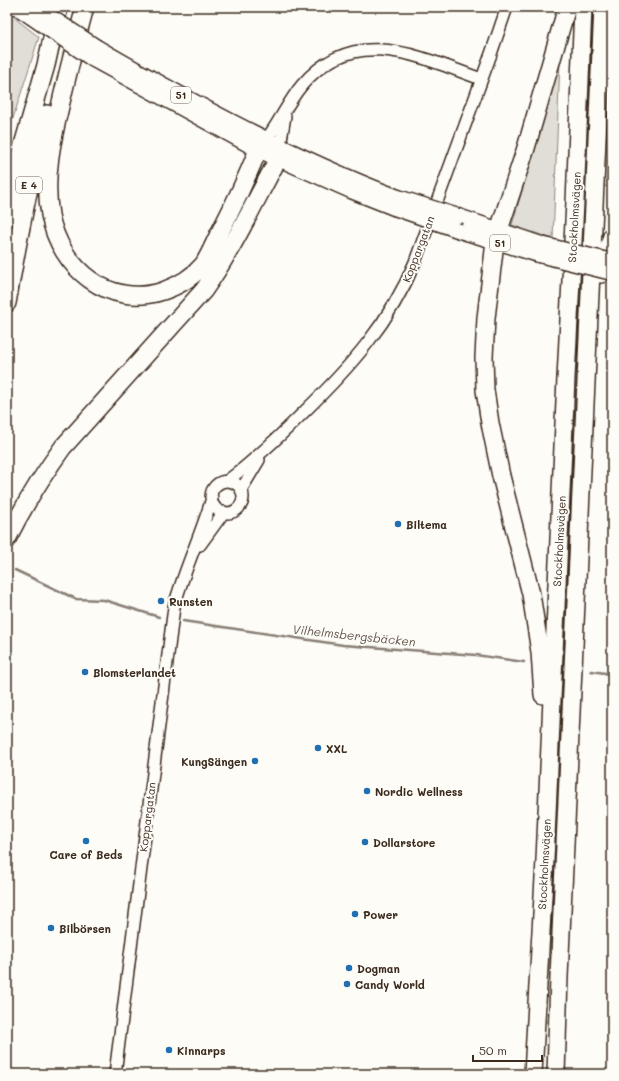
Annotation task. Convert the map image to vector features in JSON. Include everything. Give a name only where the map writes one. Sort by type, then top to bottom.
[{"type":"highway","points":[[46,65],[59,7]]},
{"type":"highway","name":"E 4","points":[[7,217],[21,152],[46,65],[67,7]]},
{"type":"highway","points":[[84,7],[51,145],[48,176],[50,214],[54,230],[68,258],[86,278],[116,293],[144,296],[170,288],[183,281],[203,265],[244,186],[270,149]]},
{"type":"highway","name":"E 4","points":[[7,303],[19,232],[36,154],[60,69],[84,7]]},
{"type":"highway","points":[[548,805],[540,652],[536,624],[531,594],[501,476],[490,423],[485,390],[484,357],[486,318],[498,236],[526,148],[567,7]]},
{"type":"highway","name":"Stockholmsvägen","points":[[533,1074],[548,805],[566,378],[584,7]]},
{"type":"highway","name":"Stockholmsvägen","points":[[556,1074],[558,977],[603,7]]},
{"type":"highway","points":[[7,539],[17,519],[45,473],[63,447],[204,290],[233,243],[270,149]]},
{"type":"highway","points":[[586,378],[602,270],[612,236]]},
{"type":"main road","name":"51","points":[[16,7],[33,12],[94,53],[270,149],[460,231],[498,236]]},
{"type":"main road","name":"51","points":[[396,203],[458,216],[498,236],[612,273]]},
{"type":"main road","name":"51","points":[[540,250],[612,261]]},
{"type":"street","name":"Koppargatan","points":[[227,481],[264,452],[347,369],[364,349],[393,306],[415,262],[507,7]]},
{"type":"street","points":[[270,149],[286,111],[302,85],[317,70],[350,53],[366,49],[384,49],[404,52],[481,79]]},
{"type":"street","name":"Koppargatan","points":[[241,490],[264,452]]},
{"type":"street","points":[[227,481],[235,483],[241,490],[243,499],[240,506],[236,510],[224,512],[216,507],[212,498],[214,489],[217,485],[227,481]]},
{"type":"street","name":"Koppargatan","points":[[115,1074],[173,614],[181,583],[207,516],[212,498]]},
{"type":"street","name":"Koppargatan","points":[[189,562],[224,512]]},
{"type":"shaded area","points":[[7,12],[39,37],[7,137]]},
{"type":"shaded area","points":[[612,28],[612,187],[602,186]]},
{"type":"shaded area","points":[[560,61],[553,239],[512,225]]},
{"type":"waterway","name":"Vilhelmsbergsbäcken","points":[[15,570],[76,599],[104,600],[159,617]]},
{"type":"waterway","name":"Vilhelmsbergsbäcken","points":[[183,621],[343,645],[476,655],[524,662]]},
{"type":"waterway","name":"Vilhelmsbergsbäcken","points":[[591,671],[612,674]]},
{"type":"place","name":"Biltema","points":[[398,524]]},
{"type":"place","name":"Runsten","points":[[161,601]]},
{"type":"place","name":"Blomsterlandet","points":[[85,672]]},
{"type":"place","name":"XXL","points":[[318,748]]},
{"type":"place","name":"KungSängen","points":[[255,761]]},
{"type":"place","name":"Nordic Wellness","points":[[367,791]]},
{"type":"place","name":"Care of Beds","points":[[86,841]]},
{"type":"place","name":"Dollarstore","points":[[365,842]]},
{"type":"place","name":"Power","points":[[355,914]]},
{"type":"place","name":"Bilbörsen","points":[[51,928]]},
{"type":"place","name":"Dogman","points":[[349,968]]},
{"type":"place","name":"Candy World","points":[[347,984]]},
{"type":"place","name":"Kinnarps","points":[[169,1050]]}]
